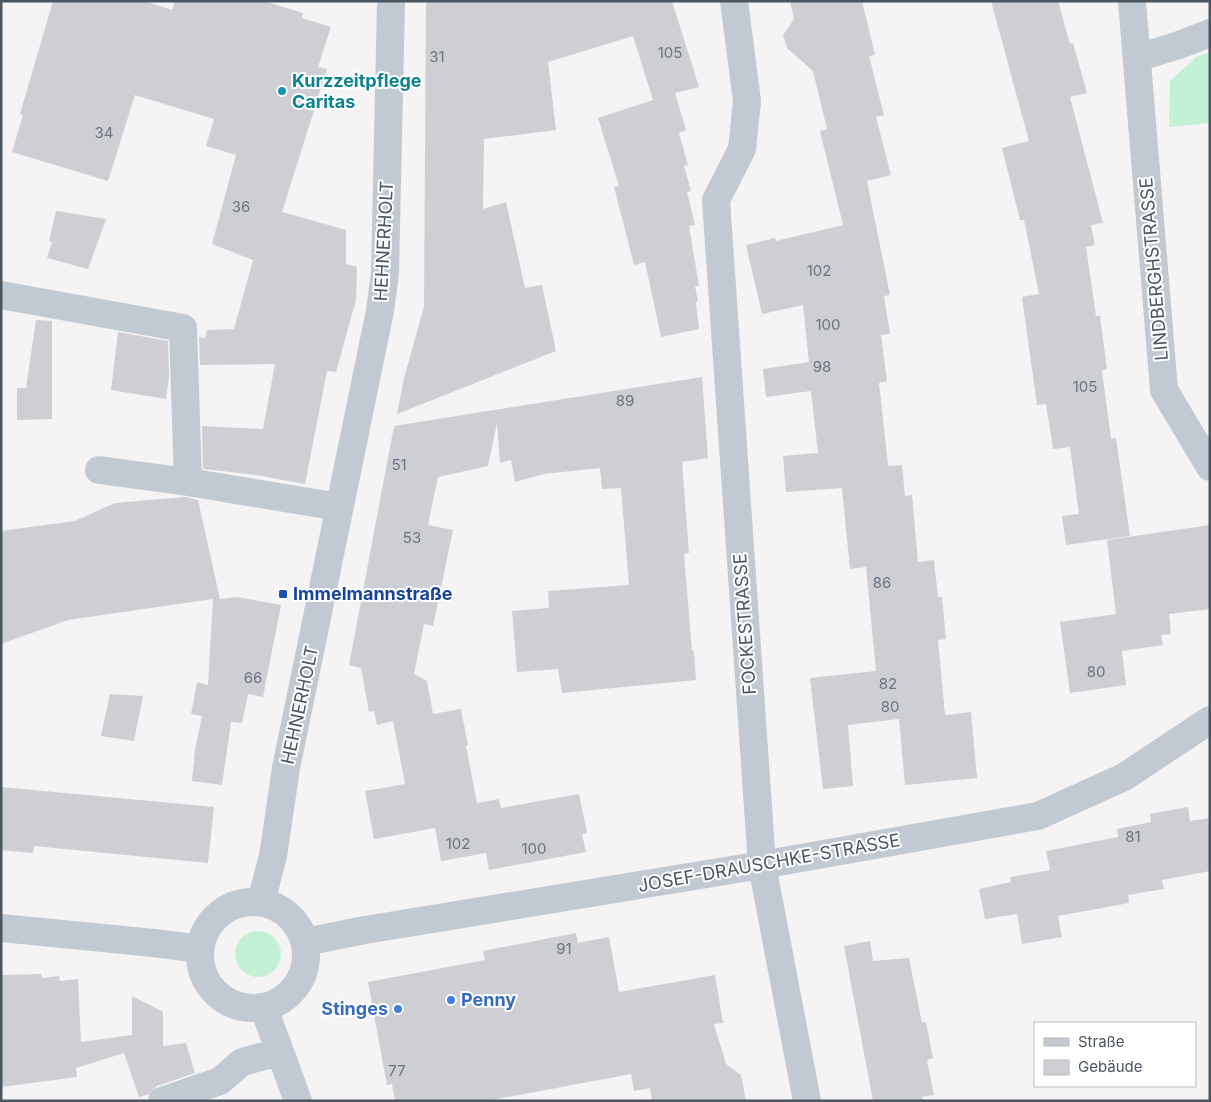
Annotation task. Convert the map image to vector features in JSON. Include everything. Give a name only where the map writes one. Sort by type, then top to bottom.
[{"type":"street","name":"HEHNERHOLT","points":[[261,902],[273,856],[286,768],[380,311],[385,274],[391,1]]},
{"type":"street","name":"FOCKESTRASSE","points":[[734,1],[747,100],[742,149],[716,200],[762,865],[807,1101]]},
{"type":"street","name":"LINDBERGHSTRASSE","points":[[1132,1],[1164,390],[1210,467]]},
{"type":"street","points":[[1137,58],[1210,33]]},
{"type":"street","points":[[1,296],[183,328],[188,482]]},
{"type":"street","points":[[99,470],[188,482],[339,507]]},
{"type":"street","name":"JOSEF-DRAUSCHKE-STRASSE","points":[[305,942],[366,930],[762,865],[1038,816],[1124,777],[1210,720]]},
{"type":"street","points":[[246,902],[261,902],[281,910],[297,924],[305,942],[305,969],[300,982],[288,996],[264,1008],[249,1008],[232,1004],[217,995],[206,980],[201,966],[200,949],[204,935],[212,921],[222,912],[246,902]]},
{"type":"street","points":[[1,928],[154,942],[200,949]]},
{"type":"street","points":[[264,1008],[298,1101]]},
{"type":"street","points":[[162,1101],[220,1081],[242,1062],[280,1052]]},
{"type":"green space","points":[[1210,52],[1210,123],[1169,127],[1170,81],[1196,57]]},
{"type":"green space","points":[[253,931],[263,931],[277,941],[281,954],[277,967],[271,973],[263,977],[253,977],[239,967],[235,959],[235,949],[245,935]]},
{"type":"building","points":[[53,1],[144,1],[172,10],[175,1],[264,1],[303,13],[302,18],[331,27],[318,67],[327,69],[282,212],[346,230],[346,264],[357,267],[356,300],[336,372],[327,371],[305,484],[256,475],[203,469],[202,426],[263,429],[275,364],[200,365],[199,337],[205,338],[207,330],[234,329],[253,260],[212,244],[236,155],[206,146],[214,119],[135,95],[108,181],[12,152],[23,115],[20,114]]},
{"type":"building","points":[[426,1],[672,1],[699,87],[675,93],[686,130],[679,133],[688,165],[684,166],[691,191],[687,192],[695,225],[689,226],[699,286],[695,286],[698,302],[696,302],[699,329],[661,337],[645,262],[634,265],[614,187],[619,186],[598,118],[653,100],[633,36],[548,62],[556,130],[484,139],[483,209],[506,202],[525,288],[542,285],[556,351],[397,414],[404,378],[424,307]]},
{"type":"building","points":[[790,1],[862,1],[875,55],[869,56],[884,115],[876,117],[891,175],[867,181],[890,295],[884,296],[890,334],[881,335],[887,381],[879,383],[888,466],[902,465],[905,496],[912,495],[918,562],[934,560],[938,597],[942,597],[946,639],[938,640],[945,715],[971,712],[977,778],[905,785],[899,719],[848,725],[853,786],[823,789],[810,678],[876,671],[866,567],[850,569],[842,488],[786,492],[783,456],[818,453],[811,391],[766,397],[763,369],[809,362],[803,305],[762,314],[746,245],[775,238],[776,241],[843,225],[820,131],[827,129],[813,71],[787,48],[783,35],[794,19]]},
{"type":"building","points":[[991,1],[1058,1],[1070,44],[1073,43],[1087,93],[1070,97],[1103,223],[1091,225],[1095,245],[1086,247],[1096,316],[1100,316],[1107,369],[1102,370],[1111,439],[1116,438],[1130,536],[1066,545],[1062,516],[1079,514],[1070,447],[1053,449],[1046,404],[1037,405],[1022,297],[1039,294],[1024,220],[1020,220],[1002,148],[1029,141]]},
{"type":"building","points":[[56,211],[106,219],[88,269],[47,258],[52,242],[49,241]]},
{"type":"building","points":[[36,320],[52,321],[52,419],[17,420],[17,388],[26,388]]},
{"type":"building","points":[[118,332],[168,341],[169,376],[166,399],[111,390]]},
{"type":"building","points":[[702,377],[708,458],[682,462],[689,553],[684,554],[696,680],[562,693],[558,669],[517,672],[512,611],[549,608],[548,591],[629,585],[621,488],[602,489],[600,468],[544,474],[515,482],[511,460],[500,463],[497,423],[488,466],[438,477],[428,525],[453,530],[433,626],[424,624],[414,674],[427,681],[433,714],[461,709],[477,803],[499,799],[501,808],[579,794],[587,833],[582,834],[586,852],[489,870],[486,853],[441,861],[435,828],[374,839],[365,791],[405,784],[393,721],[377,725],[374,711],[369,712],[361,668],[349,665],[394,426]]},
{"type":"building","points":[[185,497],[198,500],[220,599],[237,597],[281,605],[263,697],[248,694],[242,723],[231,722],[222,785],[192,781],[195,750],[202,716],[191,714],[197,682],[208,685],[213,599],[68,620],[1,644],[1,531],[75,521],[115,503]]},
{"type":"building","points":[[1210,525],[1210,609],[1169,614],[1171,634],[1161,635],[1163,645],[1122,651],[1126,685],[1070,693],[1060,622],[1116,614],[1107,540]]},
{"type":"building","points":[[110,694],[143,696],[134,741],[101,736]]},
{"type":"building","points":[[1,787],[214,807],[208,863],[34,846],[33,853],[1,850]]},
{"type":"building","points":[[1188,807],[1190,821],[1210,818],[1210,871],[1162,880],[1164,889],[1128,895],[1129,903],[1058,916],[1062,937],[1022,944],[1017,914],[985,919],[979,889],[1011,882],[1010,877],[1050,870],[1046,851],[1118,837],[1117,829],[1151,822],[1150,814]]},
{"type":"building","points":[[576,933],[578,943],[609,937],[619,992],[715,975],[723,1023],[714,1024],[726,1064],[741,1075],[746,1101],[652,1101],[650,1088],[634,1091],[631,1074],[486,1101],[395,1101],[392,1084],[387,1085],[368,982],[485,960],[483,951]]},
{"type":"building","points":[[870,941],[873,961],[909,958],[922,1023],[926,1022],[933,1058],[927,1060],[934,1095],[922,1097],[923,1101],[873,1101],[844,946]]},
{"type":"building","points":[[41,974],[42,978],[59,976],[60,981],[78,979],[81,1042],[132,1035],[132,996],[163,1012],[163,1046],[186,1043],[195,1073],[157,1086],[149,1094],[139,1097],[124,1053],[76,1068],[77,1077],[1,1087],[1,975]]},
{"type":"place","name":"Kurzzeitpflege Caritas","points":[[282,91]]},
{"type":"place","name":"Immelmannstraße","points":[[283,594]]},
{"type":"place","name":"Penny","points":[[451,1000]]},
{"type":"place","name":"Stinges","points":[[398,1009]]}]
